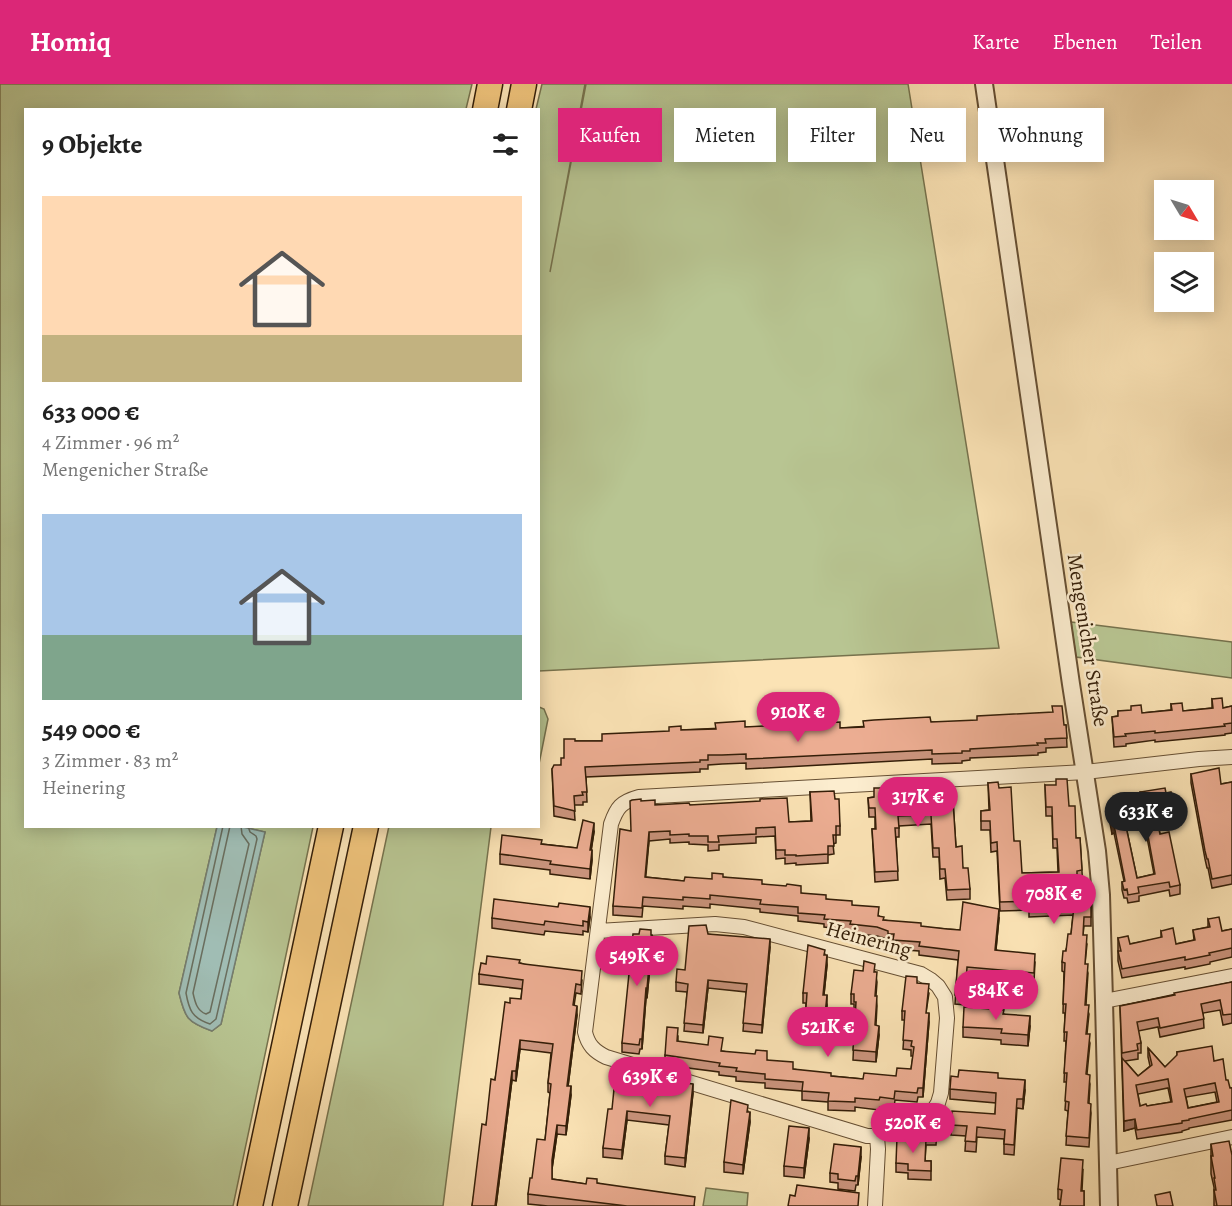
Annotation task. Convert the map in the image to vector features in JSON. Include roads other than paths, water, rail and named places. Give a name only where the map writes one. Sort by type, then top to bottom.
[{"type":"highway","points":[[485,108],[490,84]]},
{"type":"highway","points":[[519,108],[524,84]]},
{"type":"highway","points":[[250,1206],[331,828]]},
{"type":"highway","points":[[285,1206],[366,828]]},
{"type":"street","name":"Mengenicher Straße","points":[[984,84],[1097,851],[1104,1001],[1109,1206]]},
{"type":"street","points":[[875,1206],[877,1136],[867,1136],[606,1057],[595,1052],[589,1045],[585,1032],[611,824],[617,809],[629,800],[639,797],[1085,772],[1232,757]]},
{"type":"street","name":"Heinering","points":[[598,931],[715,924],[744,927],[921,974],[931,980],[945,997],[947,1018],[941,1093],[938,1103],[933,1111],[877,1136]]},
{"type":"street","points":[[1104,1001],[1232,976]]},
{"type":"street","points":[[1108,1163],[1232,1137]]},
{"type":"water","points":[[217,828],[247,828],[265,832],[221,1024],[212,1031],[192,1022],[185,1014],[179,993]]}]
